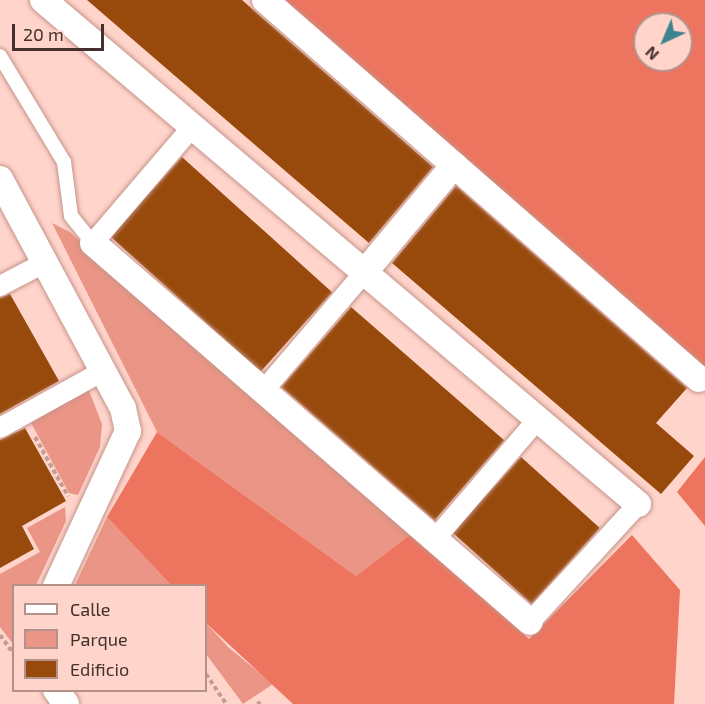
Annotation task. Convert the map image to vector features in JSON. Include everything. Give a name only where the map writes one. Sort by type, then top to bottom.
[{"type":"street","points":[[43,0],[192,127],[363,274],[638,504],[531,622],[93,243],[192,127]]},
{"type":"street","points":[[265,0],[699,379]]},
{"type":"street","points":[[264,390],[454,165]]},
{"type":"street","points":[[0,179],[123,408],[128,431],[121,454],[82,523],[56,584]]},
{"type":"street","points":[[0,286],[44,263]]},
{"type":"street","points":[[0,428],[103,371]]},
{"type":"street","points":[[435,538],[537,420]]},
{"type":"lane","points":[[0,56],[64,162],[71,216],[93,243]]},
{"type":"path","points":[[23,415],[82,523]]},
{"type":"path","points":[[0,635],[12,651]]},
{"type":"path","points":[[207,676],[226,704]]},
{"type":"green space","points":[[52,223],[70,232],[411,534],[356,576],[157,432]]},
{"type":"green space","points":[[88,388],[102,424],[100,447],[78,495],[69,493],[30,421]]},
{"type":"green space","points":[[65,507],[66,521],[36,584],[12,584],[12,643],[0,627],[0,574],[40,552],[27,528]]},
{"type":"green space","points":[[107,517],[170,584],[75,584]]},
{"type":"green space","points":[[207,624],[228,647],[273,684],[243,704],[207,655]]},
{"type":"shaded area","points":[[282,0],[705,0],[705,371]]},
{"type":"shaded area","points":[[157,432],[356,576],[411,534],[529,639],[632,535],[680,590],[674,704],[293,704],[207,624],[207,584],[170,584],[107,517]]},
{"type":"shaded area","points":[[705,457],[705,526],[677,492]]},
{"type":"building","points":[[87,0],[242,0],[433,167],[369,243]]},
{"type":"building","points":[[182,157],[332,292],[261,372],[110,237]]},
{"type":"building","points":[[456,186],[687,388],[656,423],[694,456],[661,494],[392,263]]},
{"type":"building","points":[[10,294],[59,381],[0,414],[0,298]]},
{"type":"building","points":[[351,307],[504,440],[435,520],[281,387]]},
{"type":"building","points":[[25,428],[66,501],[22,526],[34,549],[0,568],[0,440]]},
{"type":"building","points":[[521,457],[600,528],[532,604],[453,533]]}]
